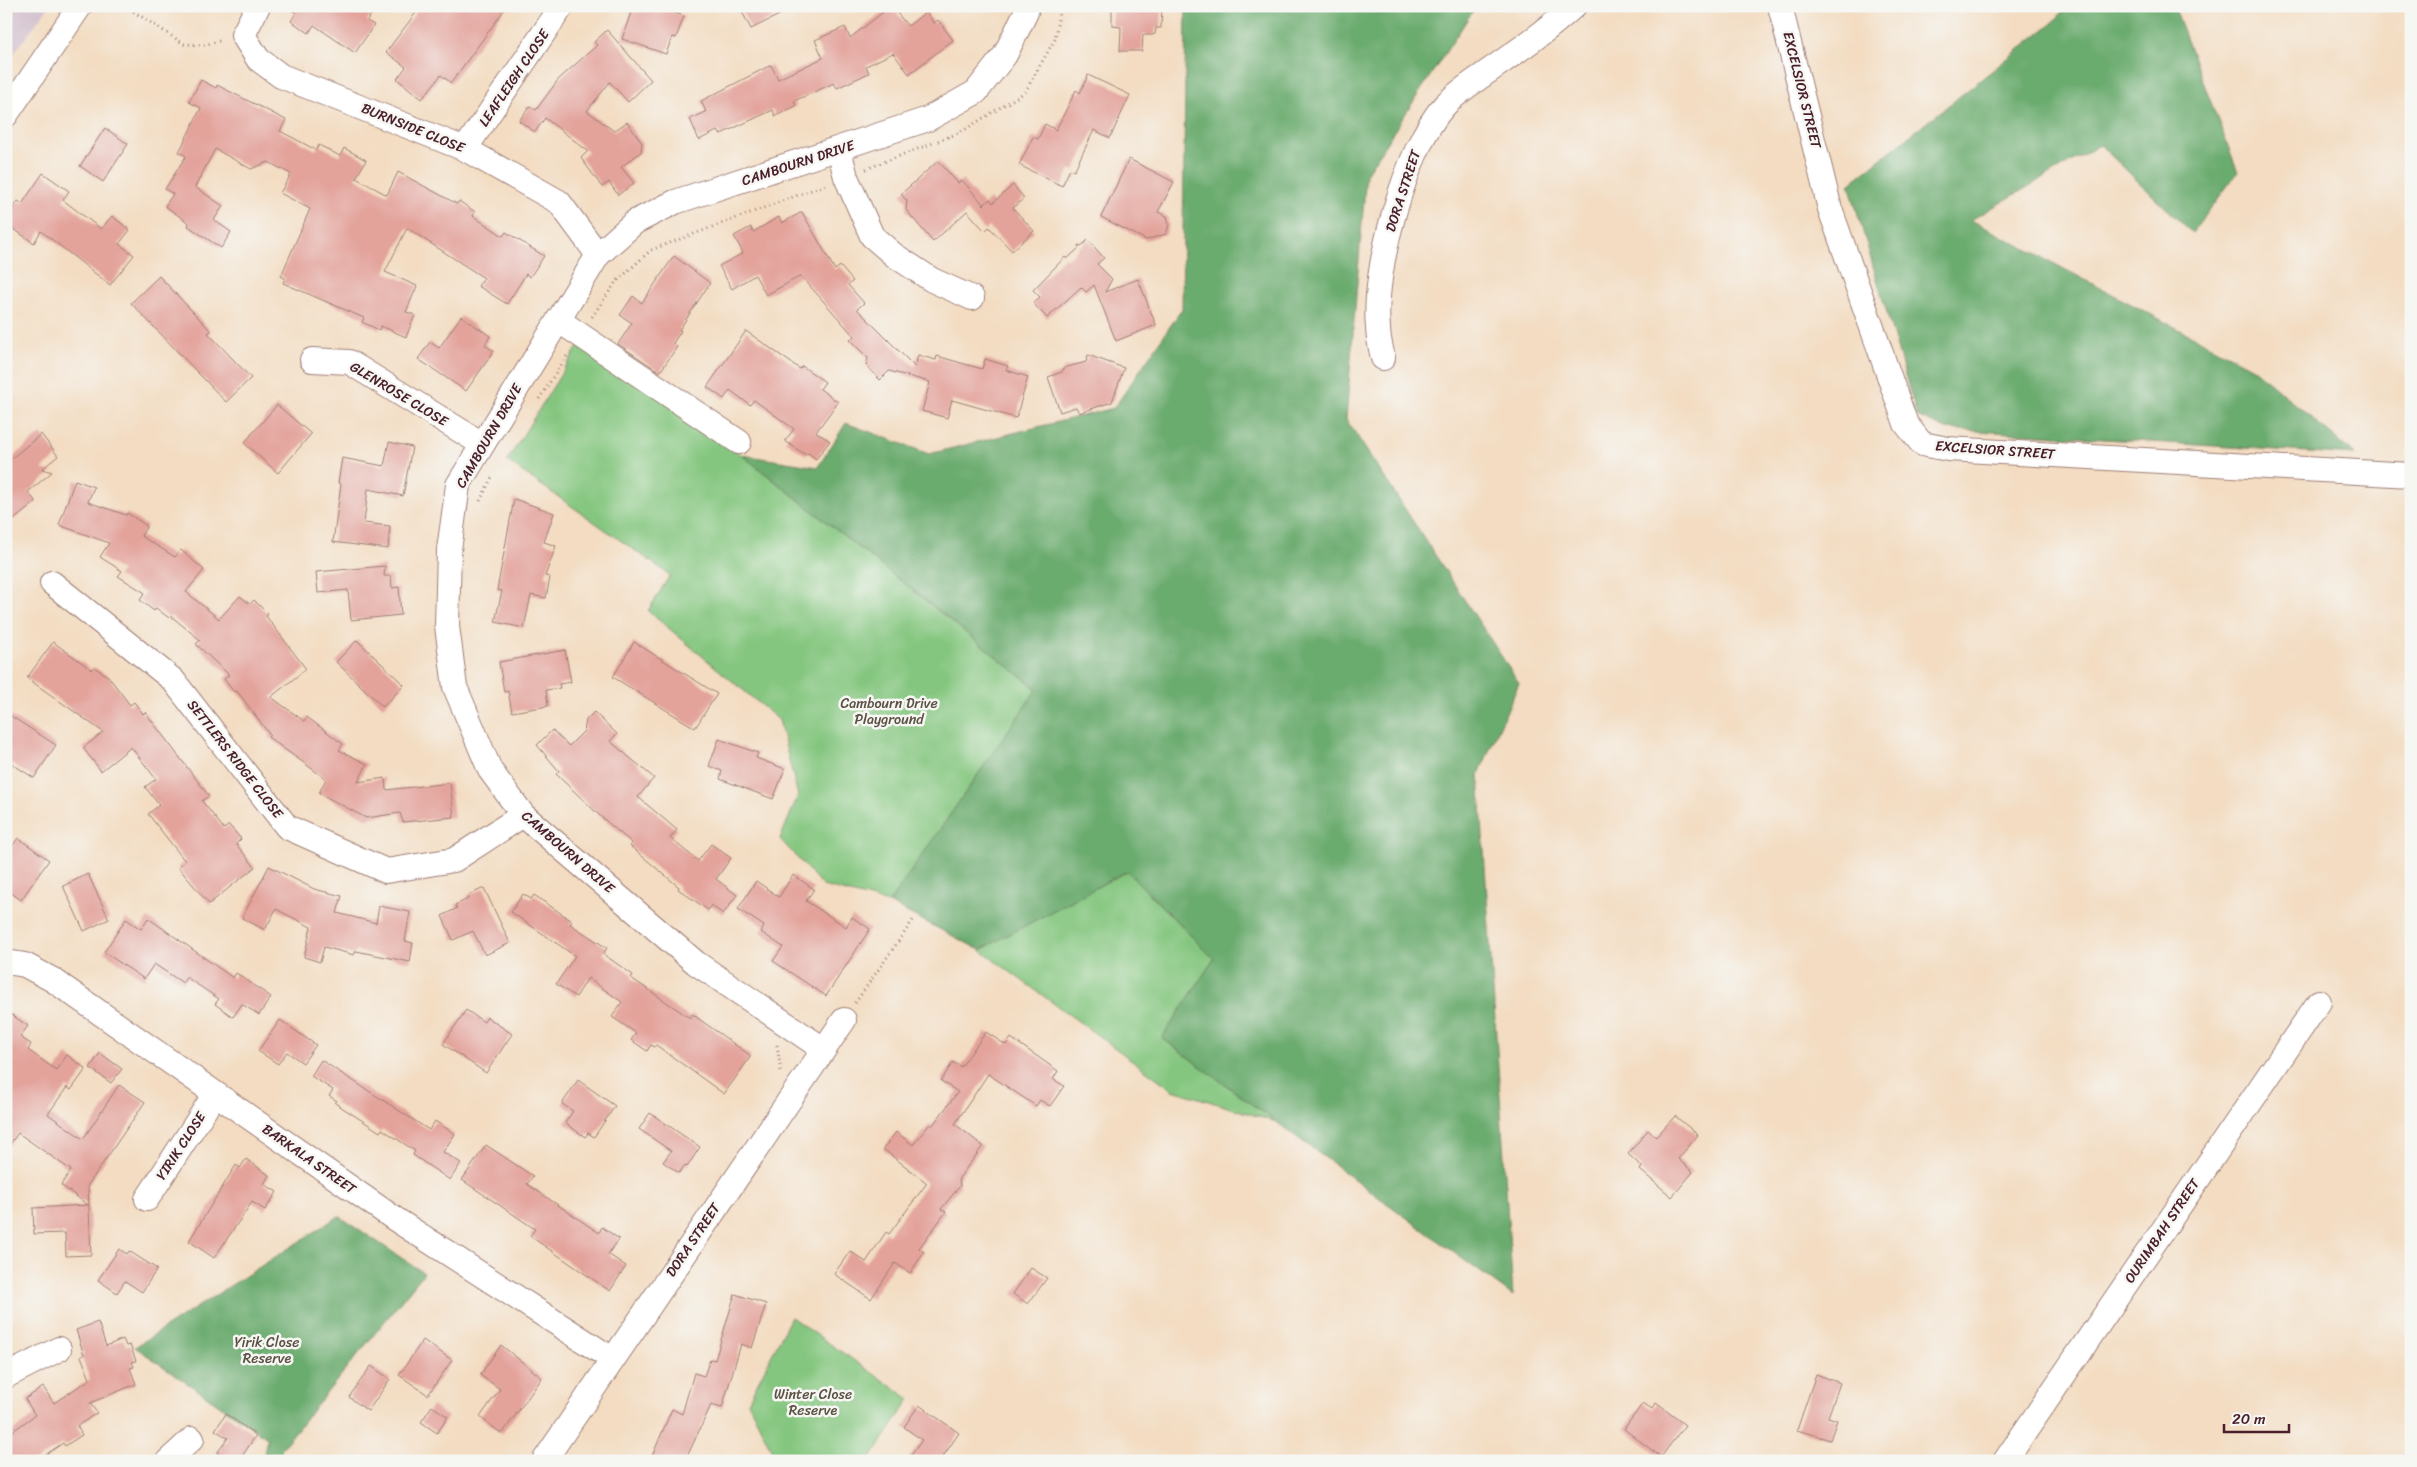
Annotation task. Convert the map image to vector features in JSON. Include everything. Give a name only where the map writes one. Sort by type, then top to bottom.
[{"type":"street","points":[[6,114],[80,6]]},
{"type":"street","points":[[243,36],[258,6]]},
{"type":"street","name":"LEAFLEIGH CLOSE","points":[[465,149],[562,6]]},
{"type":"street","name":"DORA STREET","points":[[1383,358],[1377,327],[1379,292],[1385,250],[1407,172],[1428,126],[1453,97],[1530,42],[1574,6]]},
{"type":"street","name":"EXCELSIOR STREET","points":[[1780,6],[1830,209],[1906,424],[1922,444],[1958,450],[2411,475]]},
{"type":"street","name":"CAMBOURN DRIVE","points":[[823,1049],[696,963],[524,815],[490,770],[455,687],[447,626],[449,550],[458,486],[598,255],[635,222],[675,202],[839,150],[928,119],[976,92],[1005,55],[1021,8]]},
{"type":"street","name":"BURNSIDE CLOSE","points":[[243,36],[258,59],[281,76],[465,149],[559,202],[598,255]]},
{"type":"street","points":[[839,150],[846,177],[872,236],[894,255],[932,280],[972,298]]},
{"type":"street","points":[[558,320],[739,442]]},
{"type":"street","name":"GLENROSE CLOSE","points":[[312,360],[350,362],[482,444]]},
{"type":"street","name":"SETTLERS RIDGE CLOSE","points":[[52,583],[173,680],[287,827],[386,870],[454,860],[524,815]]},
{"type":"street","name":"BARKALA STREET","points":[[6,962],[25,964],[54,980],[395,1219],[612,1359]]},
{"type":"street","name":"OURIMBAH STREET","points":[[2005,1461],[2319,1002]]},
{"type":"street","name":"DORA STREET","points":[[544,1461],[844,1020]]},
{"type":"street","name":"YIRIK CLOSE","points":[[147,1199],[215,1094]]},
{"type":"street","points":[[6,1376],[59,1349]]},
{"type":"street","points":[[168,1461],[192,1439]]},
{"type":"path","points":[[125,6],[184,44],[204,45],[243,36]]},
{"type":"path","points":[[538,400],[616,282],[651,250],[846,177]]},
{"type":"path","points":[[477,506],[494,474]]},
{"type":"path","points":[[844,1020],[914,919]]},
{"type":"shaded area","points":[[6,6],[49,6],[6,64]]},
{"type":"green space","points":[[1186,6],[1476,6],[1366,174],[1346,419],[1519,683],[1479,774],[1513,1296],[1162,1038],[1214,959],[1127,871],[980,950],[889,903],[1037,689],[742,455],[818,467],[846,423],[929,454],[1114,408],[1182,309]]},
{"type":"green space","points":[[2066,6],[2179,6],[2176,12],[2238,172],[2192,233],[2100,145],[1971,220],[2253,368],[2355,455],[1946,429],[1917,416],[1849,184],[2056,20]]},
{"type":"green space","name":"Cambourn Drive Playground","points":[[581,342],[742,455],[1037,689],[889,903],[823,886],[780,839],[798,796],[779,720],[648,611],[670,575],[507,461]]},
{"type":"green space","points":[[1127,871],[1214,959],[1162,1038],[1276,1122],[1173,1090],[980,950]]},
{"type":"green space","name":"Yirik Close Reserve","points":[[339,1216],[424,1273],[282,1448],[279,1461],[263,1461],[267,1438],[135,1347]]},
{"type":"green space","name":"Winter Close Reserve","points":[[791,1317],[910,1399],[869,1461],[777,1461],[748,1402]]},
{"type":"building","points":[[286,6],[376,6],[367,21],[374,25],[355,53],[314,25],[309,33],[291,21],[296,13]]},
{"type":"building","points":[[421,6],[507,6],[451,83],[441,75],[422,99],[397,79],[406,67],[386,52]]},
{"type":"building","points":[[633,6],[656,6],[684,16],[676,38],[672,37],[666,54],[622,39]]},
{"type":"building","points":[[739,6],[797,6],[751,29]]},
{"type":"building","points":[[891,6],[908,26],[926,12],[934,23],[938,20],[953,40],[909,74],[893,53],[866,66],[869,73],[837,88],[834,83],[794,101],[796,106],[775,116],[773,110],[721,134],[717,131],[699,140],[690,119],[706,112],[701,101],[771,65],[778,79],[823,58],[815,40],[845,27],[850,38]]},
{"type":"building","points":[[1112,6],[1162,6],[1161,28],[1156,28],[1155,34],[1143,35],[1142,51],[1120,51],[1121,27],[1112,26]]},
{"type":"building","points":[[607,30],[651,80],[628,102],[610,82],[587,111],[614,131],[627,122],[642,143],[641,152],[621,167],[634,183],[618,195],[609,182],[602,187],[581,158],[588,151],[545,118],[535,132],[519,121],[530,106],[536,110],[558,80],[597,45],[594,42]]},
{"type":"building","points":[[1088,75],[1130,95],[1110,138],[1094,130],[1074,171],[1070,169],[1062,186],[1019,165],[1033,137],[1038,139],[1045,124],[1056,130],[1076,90],[1080,93]]},
{"type":"building","points":[[201,80],[216,88],[217,85],[286,120],[280,131],[316,150],[319,145],[340,156],[344,148],[366,160],[356,178],[387,195],[398,172],[457,204],[459,201],[475,212],[473,216],[503,236],[506,232],[544,256],[530,277],[526,274],[507,304],[478,286],[484,278],[407,228],[385,272],[417,286],[406,312],[415,315],[406,337],[381,326],[379,330],[362,322],[364,318],[283,283],[285,278],[281,276],[310,209],[280,193],[291,174],[268,162],[251,169],[215,149],[195,187],[223,206],[214,220],[231,232],[221,248],[188,226],[189,223],[165,206],[173,194],[165,189],[186,156],[179,152],[201,108],[189,102]]},
{"type":"building","points":[[105,128],[128,144],[103,182],[80,166]]},
{"type":"building","points":[[1129,159],[1174,182],[1158,212],[1167,216],[1169,225],[1166,234],[1146,240],[1101,217]]},
{"type":"building","points":[[938,161],[958,183],[962,180],[984,205],[990,199],[993,203],[1013,185],[1024,198],[1013,208],[1034,231],[1012,251],[989,227],[985,231],[967,211],[933,242],[906,210],[907,201],[901,194]]},
{"type":"building","points":[[43,173],[69,191],[63,200],[101,229],[112,216],[130,230],[119,244],[134,255],[110,285],[41,231],[34,243],[6,224],[6,218],[18,201],[22,204]]},
{"type":"building","points":[[802,212],[835,270],[840,266],[853,281],[848,285],[864,303],[857,309],[915,367],[918,355],[936,360],[937,356],[982,369],[985,359],[1008,366],[1006,370],[1028,377],[1016,418],[952,400],[947,418],[922,411],[930,382],[889,371],[880,380],[866,365],[868,358],[850,340],[854,336],[801,276],[766,295],[755,275],[732,289],[719,266],[743,253],[734,236],[751,227],[753,232],[779,217],[782,223]]},
{"type":"building","points":[[1088,240],[1104,258],[1097,264],[1112,279],[1105,292],[1138,279],[1156,325],[1116,341],[1094,285],[1086,292],[1081,287],[1047,318],[1033,303],[1040,297],[1033,290],[1065,257],[1067,259],[1079,248],[1078,245],[1081,246]]},
{"type":"building","points":[[674,256],[710,283],[679,330],[681,331],[673,343],[677,347],[660,372],[618,344],[632,323],[620,315],[633,296],[642,303]]},
{"type":"building","points":[[159,276],[211,331],[208,333],[251,378],[226,402],[131,303]]},
{"type":"building","points":[[461,316],[490,336],[485,345],[494,351],[466,391],[418,359],[430,342],[439,348]]},
{"type":"building","points":[[746,331],[800,369],[802,366],[825,382],[820,389],[838,402],[816,432],[830,441],[816,459],[808,453],[806,455],[785,441],[794,429],[754,400],[750,405],[730,390],[724,399],[707,387]]},
{"type":"building","points":[[1088,355],[1124,368],[1112,402],[1079,413],[1076,407],[1060,412],[1048,377],[1062,372],[1064,368],[1086,362]]},
{"type":"building","points":[[277,405],[311,434],[278,473],[244,443]]},
{"type":"building","points":[[41,434],[58,456],[42,469],[52,472],[28,492],[36,502],[6,526],[6,463]]},
{"type":"building","points":[[389,442],[412,447],[403,496],[368,489],[364,523],[390,526],[388,549],[333,542],[341,484],[338,483],[342,458],[384,466]]},
{"type":"building","points":[[75,480],[94,487],[88,502],[126,515],[127,513],[147,526],[141,536],[175,557],[181,550],[204,570],[186,592],[219,619],[240,596],[250,604],[254,600],[268,614],[266,616],[306,669],[271,697],[304,721],[307,717],[343,744],[339,750],[367,764],[358,782],[385,778],[386,790],[450,783],[454,817],[403,822],[400,813],[366,818],[319,793],[326,779],[268,737],[270,735],[237,691],[234,692],[224,679],[229,675],[196,644],[200,640],[171,616],[169,618],[156,608],[154,611],[140,600],[145,593],[118,576],[122,571],[100,557],[109,543],[59,525]]},
{"type":"building","points":[[514,499],[554,513],[544,542],[556,546],[545,576],[550,577],[546,598],[531,595],[524,628],[495,622],[502,591],[497,590]]},
{"type":"building","points":[[385,566],[384,576],[391,576],[392,588],[399,587],[401,615],[351,620],[348,590],[318,593],[316,572]]},
{"type":"building","points":[[357,640],[404,685],[383,707],[336,662]]},
{"type":"building","points":[[53,642],[92,670],[94,667],[108,676],[130,705],[134,702],[143,714],[145,712],[209,796],[202,801],[224,829],[229,825],[241,839],[236,844],[255,867],[209,904],[178,867],[185,861],[148,814],[159,805],[145,787],[156,779],[131,747],[101,771],[83,748],[103,732],[27,678]]},
{"type":"building","points":[[634,642],[717,694],[695,728],[613,677]]},
{"type":"building","points":[[565,650],[571,682],[559,684],[560,688],[546,690],[548,706],[512,712],[508,691],[504,692],[499,662]]},
{"type":"building","points":[[594,712],[617,734],[610,741],[654,778],[638,797],[677,830],[670,838],[698,861],[711,844],[731,858],[716,879],[737,895],[723,914],[711,905],[708,910],[678,889],[679,887],[630,846],[632,843],[556,774],[559,771],[537,745],[552,730],[569,746],[584,731],[586,720]]},
{"type":"building","points":[[6,713],[56,745],[34,778],[6,760]]},
{"type":"building","points":[[719,739],[758,753],[756,758],[785,769],[773,799],[720,779],[722,771],[709,766]]},
{"type":"building","points":[[18,838],[49,860],[21,900],[6,889],[6,855]]},
{"type":"building","points":[[269,866],[314,889],[342,896],[337,913],[376,923],[379,906],[410,912],[405,941],[413,943],[410,962],[356,951],[354,955],[324,947],[320,962],[304,957],[311,927],[276,909],[265,930],[242,918]]},
{"type":"building","points":[[88,874],[109,919],[84,931],[63,886]]},
{"type":"building","points":[[793,875],[814,889],[806,901],[846,927],[852,917],[870,929],[826,996],[773,961],[783,947],[761,932],[764,926],[738,909],[756,881],[779,897]]},
{"type":"building","points":[[484,888],[510,943],[485,955],[473,931],[453,940],[442,916],[457,908],[455,905],[468,899],[467,896]]},
{"type":"building","points":[[523,894],[531,899],[534,895],[572,921],[570,924],[607,948],[603,954],[633,975],[631,978],[690,1018],[692,1014],[751,1056],[724,1094],[656,1045],[655,1047],[651,1045],[647,1051],[631,1040],[636,1033],[612,1017],[622,1002],[588,978],[576,997],[556,984],[575,956],[511,912]]},
{"type":"building","points":[[148,918],[233,978],[236,973],[271,997],[259,1015],[242,1004],[233,1017],[215,1004],[219,999],[186,977],[183,983],[154,964],[144,979],[104,952],[126,919],[141,929]]},
{"type":"building","points":[[466,1010],[484,1022],[487,1017],[512,1034],[486,1073],[443,1044]]},
{"type":"building","points":[[6,1011],[28,1026],[20,1037],[31,1044],[28,1050],[56,1070],[67,1055],[86,1069],[71,1090],[67,1087],[48,1114],[83,1139],[119,1085],[145,1102],[88,1185],[91,1255],[66,1256],[65,1233],[34,1234],[33,1208],[88,1205],[61,1185],[71,1170],[18,1133],[6,1150]]},
{"type":"building","points":[[280,1020],[316,1045],[303,1063],[287,1052],[278,1064],[258,1051]]},
{"type":"building","points":[[986,1032],[1006,1045],[1011,1038],[1058,1071],[1053,1079],[1064,1086],[1050,1106],[1040,1100],[1036,1106],[988,1074],[955,1124],[983,1146],[959,1178],[960,1186],[941,1209],[946,1212],[919,1248],[924,1252],[910,1273],[895,1263],[871,1299],[834,1274],[850,1251],[866,1262],[886,1232],[889,1234],[927,1183],[883,1149],[896,1132],[913,1145],[930,1124],[932,1126],[958,1092],[941,1081],[953,1062],[961,1067]]},
{"type":"building","points":[[100,1053],[122,1069],[111,1083],[90,1068]]},
{"type":"building","points":[[321,1060],[429,1130],[435,1121],[455,1134],[443,1152],[461,1163],[450,1180],[413,1155],[415,1151],[382,1129],[380,1132],[335,1103],[337,1101],[329,1096],[333,1090],[311,1076]]},
{"type":"building","points":[[578,1080],[615,1106],[594,1137],[588,1133],[585,1137],[565,1123],[573,1111],[562,1104]]},
{"type":"building","points":[[650,1113],[700,1147],[687,1167],[685,1165],[679,1173],[663,1162],[671,1151],[639,1129]]},
{"type":"building","points":[[1675,1116],[1698,1135],[1678,1159],[1693,1172],[1672,1197],[1640,1170],[1642,1167],[1628,1154],[1648,1130],[1656,1137]]},
{"type":"building","points":[[486,1145],[533,1176],[527,1184],[599,1233],[602,1227],[619,1239],[608,1254],[626,1266],[610,1291],[530,1236],[535,1229],[462,1180]]},
{"type":"building","points":[[246,1159],[269,1175],[264,1184],[277,1192],[265,1210],[252,1202],[214,1258],[189,1241],[236,1165],[240,1168]]},
{"type":"building","points":[[119,1249],[127,1254],[129,1251],[157,1269],[142,1292],[125,1281],[117,1293],[98,1280]]},
{"type":"building","points":[[1031,1268],[1047,1278],[1028,1304],[1013,1294]]},
{"type":"building","points":[[735,1294],[766,1304],[752,1348],[741,1344],[722,1408],[711,1405],[685,1461],[650,1461],[672,1409],[682,1414],[694,1373],[704,1376],[710,1359],[715,1360]]},
{"type":"building","points":[[98,1322],[106,1346],[123,1339],[126,1346],[130,1345],[136,1361],[132,1362],[134,1367],[130,1368],[136,1384],[90,1403],[97,1413],[77,1426],[82,1435],[65,1446],[63,1443],[36,1461],[6,1461],[6,1436],[35,1415],[25,1399],[43,1387],[54,1403],[90,1379],[81,1356],[84,1355],[76,1330]]},
{"type":"building","points":[[423,1340],[452,1360],[428,1395],[399,1375]]},
{"type":"building","points":[[501,1345],[542,1378],[502,1434],[480,1417],[500,1389],[480,1375]]},
{"type":"building","points":[[371,1366],[390,1379],[368,1411],[349,1397]]},
{"type":"building","points":[[1816,1374],[1840,1383],[1828,1417],[1837,1420],[1830,1440],[1797,1430]]},
{"type":"building","points":[[1643,1403],[1652,1409],[1656,1403],[1685,1425],[1661,1457],[1624,1429]]},
{"type":"building","points":[[919,1405],[959,1433],[940,1461],[907,1461],[922,1440],[904,1427]]},
{"type":"building","points":[[432,1406],[448,1417],[437,1433],[421,1422]]},
{"type":"building","points":[[226,1414],[256,1435],[239,1461],[229,1461],[217,1453],[228,1438],[215,1430]]}]
